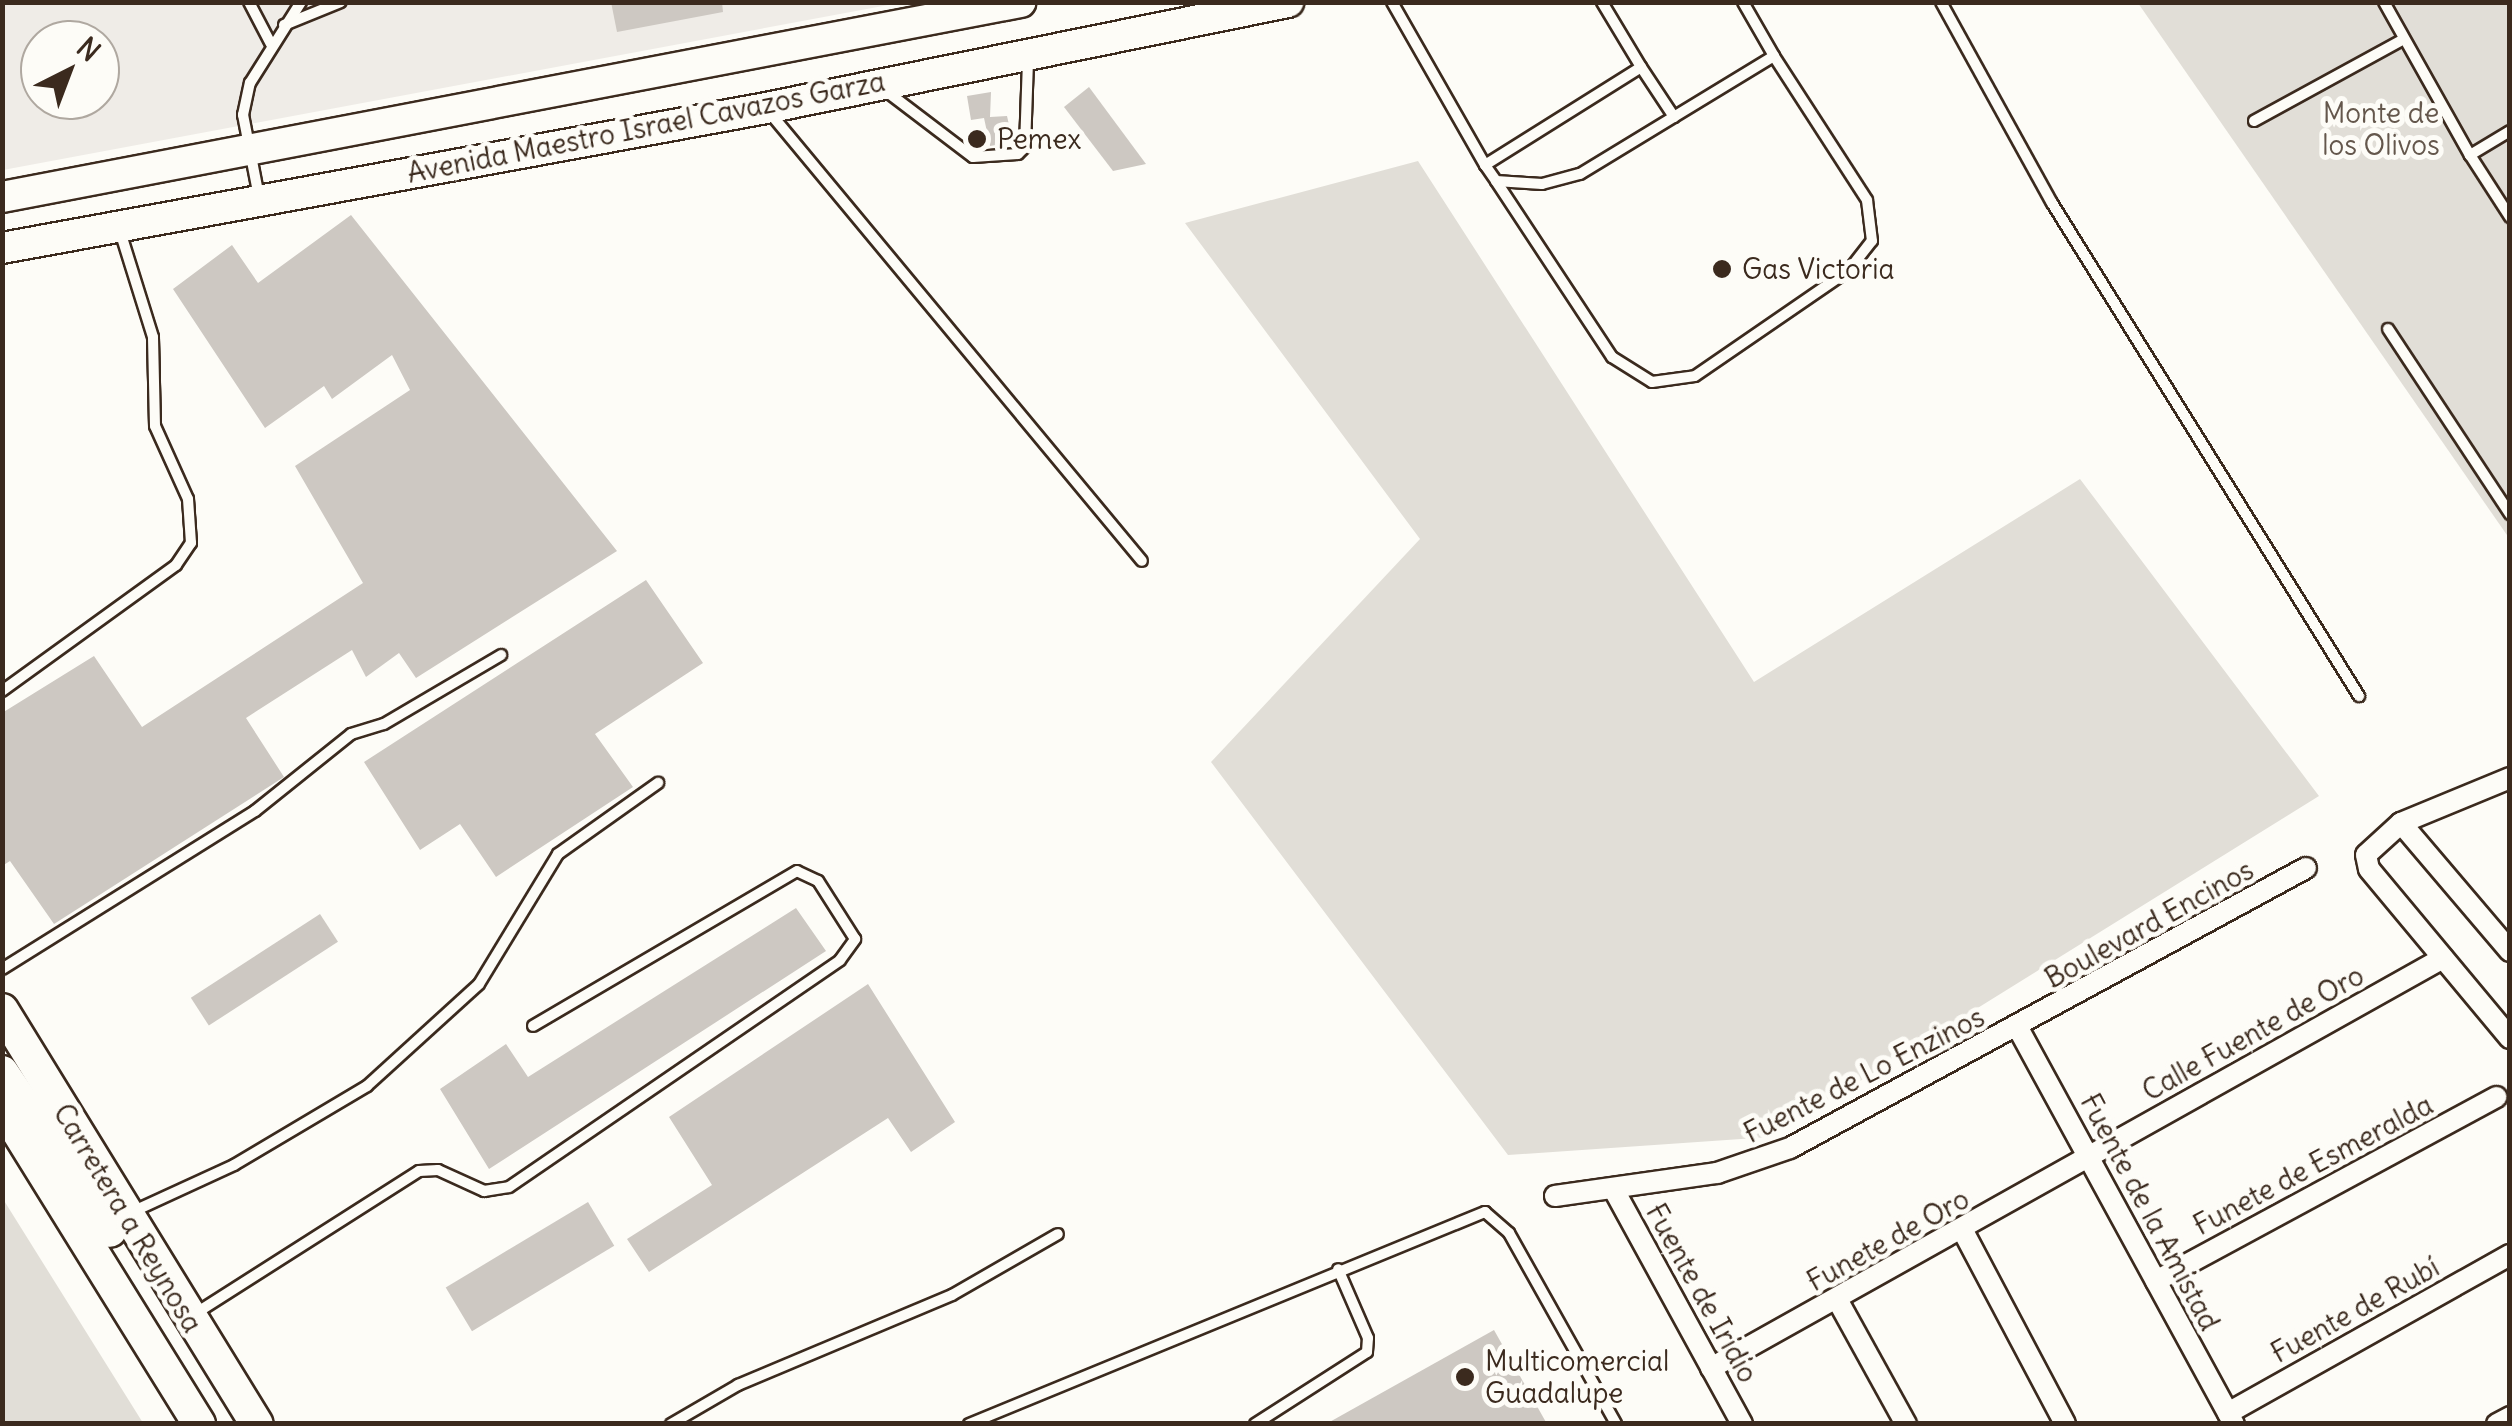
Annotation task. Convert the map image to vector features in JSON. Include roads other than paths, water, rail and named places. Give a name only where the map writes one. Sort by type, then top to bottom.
[{"type":"main road","name":"Avenida Maestro Israel Cavazos Garza","points":[[2,197],[1020,2]]},
{"type":"main road","name":"Avenida Maestro Israel Cavazos Garza","points":[[2,248],[766,108],[1028,55],[1157,16],[1288,2]]},
{"type":"main road","name":"Carretera a Reynosa","points":[[2,1010],[154,1267],[256,1424]]},
{"type":"main road","points":[[2,1072],[119,1245],[154,1267]]},
{"type":"main road","name":"Carretera a Reynosa","points":[[2,1106],[199,1424]]},
{"type":"street","points":[[2510,778],[2401,823],[2374,842],[2368,869],[2510,1038]]},
{"type":"street","points":[[2401,823],[2510,951]]},
{"type":"street","name":"Boulevard Encinos","points":[[2018,1028],[2306,868]]},
{"type":"street","name":"Calle Fuente de Oro","points":[[2090,1157],[2443,958]]},
{"type":"street","name":"Fuente de la Amistad","points":[[2018,1028],[2231,1418]]},
{"type":"street","name":"Fuente de Lo Enzinos","points":[[1556,1196],[1614,1190],[1756,1162],[2018,1028]]},
{"type":"street","name":"Funete de Esmeralda","points":[[2156,1281],[2497,1097]]},
{"type":"street","name":"Funete de Oro","points":[[1711,1368],[1838,1301],[2090,1157]]},
{"type":"street","name":"Fuente de Iridio","points":[[1614,1190],[1742,1424]]},
{"type":"street","points":[[1963,1230],[2064,1424]]},
{"type":"street","name":"Fuente de Rubí","points":[[2231,1418],[2510,1255]]},
{"type":"street","points":[[1838,1301],[1906,1424]]},
{"type":"street","points":[[2497,1424],[2510,1416]]},
{"type":"lane","points":[[249,2],[271,44]]},
{"type":"lane","points":[[259,198],[249,151],[246,99],[271,44],[300,2]]},
{"type":"lane","points":[[283,25],[340,2]]},
{"type":"lane","points":[[1392,2],[1485,165],[1612,357],[1652,382],[1695,376],[1850,270],[1872,241],[1866,200],[1743,2]]},
{"type":"lane","points":[[1602,2],[1674,118]]},
{"type":"lane","points":[[1941,2],[2052,202],[2359,696]]},
{"type":"lane","points":[[2384,2],[2400,41],[2510,217]]},
{"type":"lane","points":[[2254,121],[2400,41]]},
{"type":"lane","points":[[877,84],[973,157],[1018,154],[1025,147],[1028,55]]},
{"type":"lane","points":[[1496,181],[1542,184],[1580,174],[1774,56]]},
{"type":"lane","points":[[1485,165],[1641,67]]},
{"type":"lane","points":[[766,108],[1142,561]]},
{"type":"lane","points":[[2470,155],[2510,130]]},
{"type":"lane","points":[[2,692],[176,565],[191,544],[188,499],[154,426],[152,337],[118,227]]},
{"type":"lane","points":[[2388,329],[2510,514]]},
{"type":"lane","points":[[2,969],[254,811],[350,734],[384,724],[501,655]]},
{"type":"lane","points":[[124,1215],[234,1165],[367,1086],[479,984],[558,854],[658,783]]},
{"type":"lane","points":[[188,1318],[419,1171],[438,1170],[484,1191],[509,1186],[840,960],[854,939],[818,882],[797,870],[533,1026]]},
{"type":"lane","points":[[969,1424],[1484,1212],[1509,1233],[1616,1424]]},
{"type":"lane","points":[[672,1424],[738,1386],[952,1295],[1058,1234]]},
{"type":"lane","points":[[1255,1424],[1367,1352],[1368,1338],[1338,1269]]},
{"type":"place","name":"Pemex","points":[[977,139]]},
{"type":"place","name":"Gas Victoria","points":[[1722,269]]},
{"type":"place","name":"Multicomercial Guadalupe","points":[[1465,1377]]},
{"type":"park label","name":"Monte de los Olivos","points":[[2381,129]]}]
